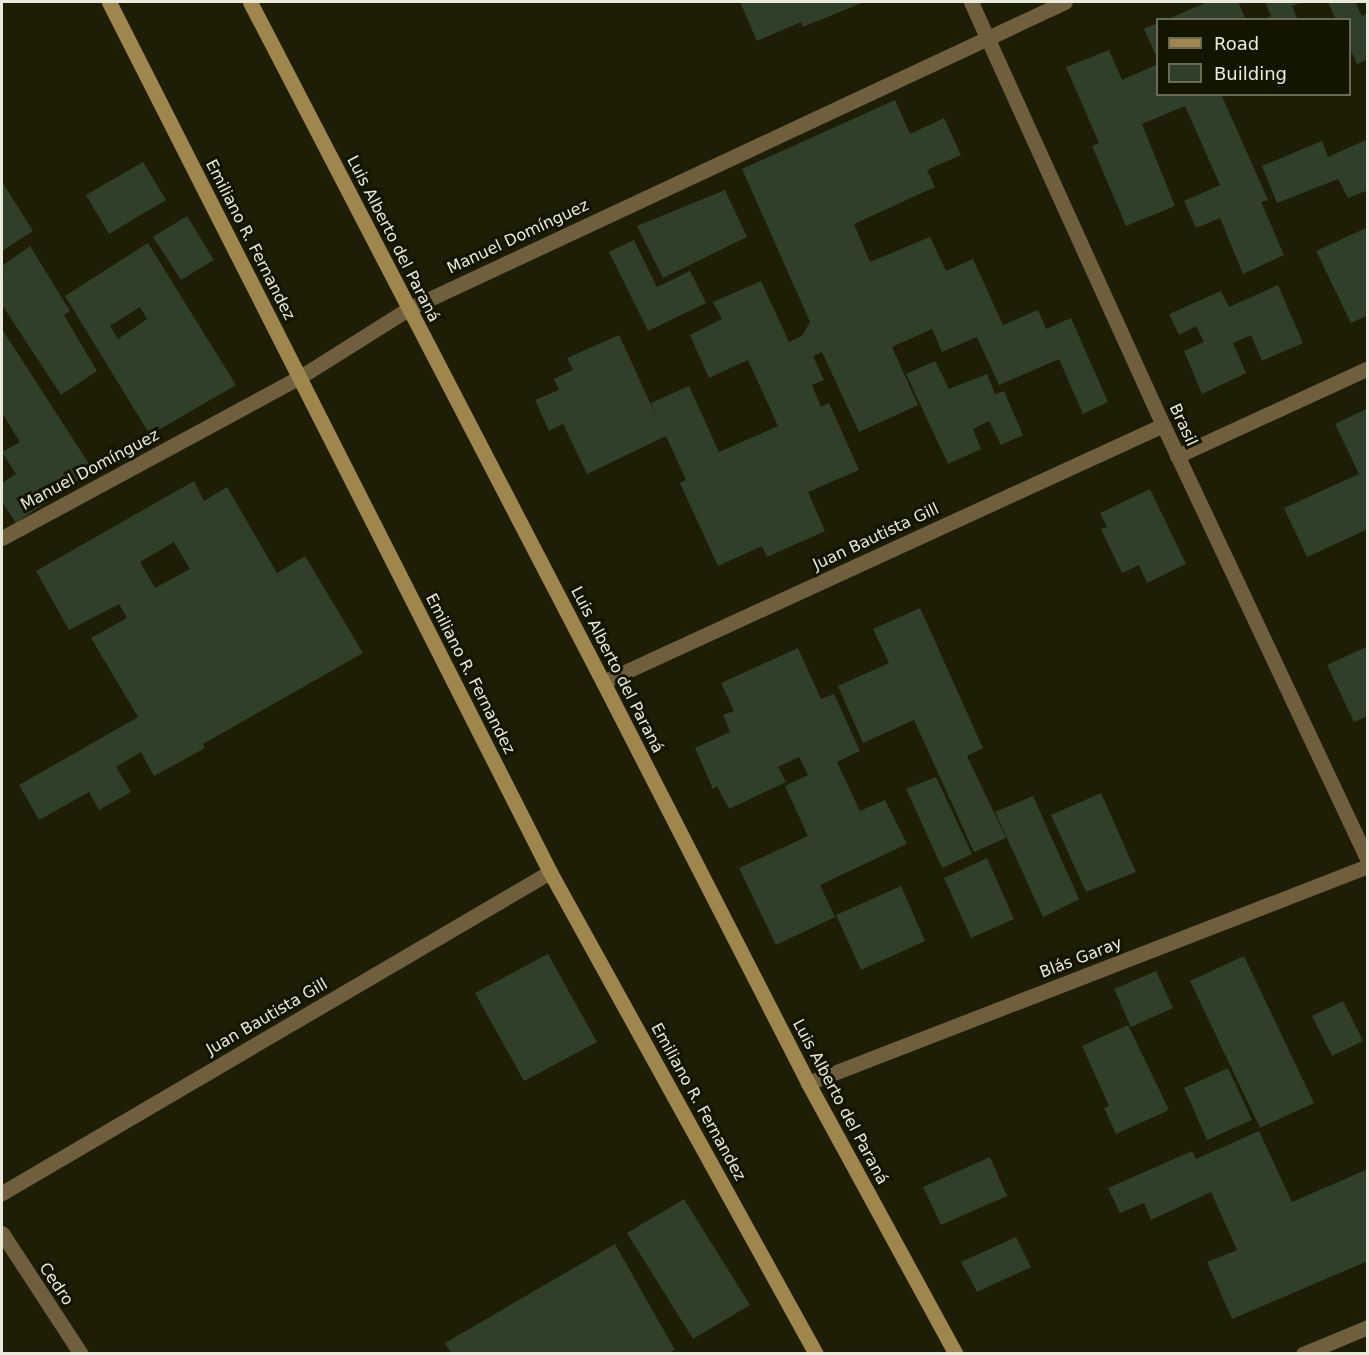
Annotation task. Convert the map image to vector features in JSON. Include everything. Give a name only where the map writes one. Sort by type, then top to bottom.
[{"type":"main road","name":"Emiliano R. Fernandez","points":[[109,2],[550,872],[816,1353]]},
{"type":"main road","name":"Luis Alberto del Paraná","points":[[250,2],[808,1083],[956,1353]]},
{"type":"street","name":"Brasil","points":[[971,2],[1177,456],[1368,861]]},
{"type":"street","name":"Manuel Domínguez","points":[[2,538],[300,377],[408,309],[1065,2]]},
{"type":"street","points":[[1177,456],[1368,368]]},
{"type":"street","name":"Juan Bautista Gill","points":[[603,682],[1163,424]]},
{"type":"street","name":"Blás Garay","points":[[808,1083],[1368,867]]},
{"type":"street","name":"Juan Bautista Gill","points":[[2,1193],[550,872]]},
{"type":"street","name":"Cedro","points":[[2,1233],[81,1353]]},
{"type":"street","points":[[1303,1353],[1368,1327]]},
{"type":"building","points":[[740,2],[864,2],[803,27],[801,22],[757,41]]},
{"type":"building","points":[[1207,2],[1238,2],[1245,18],[1171,18]]},
{"type":"building","points":[[1265,2],[1303,2],[1292,6],[1297,18],[1266,18],[1271,16]]},
{"type":"building","points":[[1328,2],[1355,2],[1362,16],[1368,13],[1368,59],[1357,64],[1351,50],[1351,18],[1335,18]]},
{"type":"building","points":[[1156,24],[1156,56],[1144,29]]},
{"type":"building","points":[[1109,50],[1122,80],[1156,65],[1156,96],[1222,96],[1268,200],[1261,202],[1284,255],[1243,274],[1220,218],[1196,228],[1184,201],[1220,185],[1185,106],[1142,124],[1175,206],[1126,226],[1092,146],[1099,143],[1066,67]]},
{"type":"building","points":[[895,100],[910,134],[944,118],[961,155],[927,170],[935,187],[854,224],[870,262],[930,237],[946,271],[973,259],[1003,325],[1038,310],[1046,329],[1071,318],[1108,402],[1083,414],[1059,359],[999,385],[977,337],[942,352],[932,329],[892,347],[918,405],[859,432],[822,352],[813,356],[824,380],[812,385],[821,407],[829,403],[859,470],[808,492],[825,531],[767,557],[762,546],[718,566],[680,483],[686,480],[666,436],[587,474],[563,424],[549,431],[535,400],[559,390],[554,379],[573,370],[567,358],[619,335],[656,416],[651,403],[689,386],[719,452],[778,426],[748,360],[709,378],[690,335],[722,319],[713,302],[761,281],[789,342],[802,336],[810,322],[742,169]]},
{"type":"building","points":[[1368,139],[1368,190],[1348,198],[1338,179],[1277,203],[1262,166],[1322,141],[1328,157]]},
{"type":"building","points":[[143,162],[166,200],[109,234],[86,195]]},
{"type":"building","points":[[2,182],[33,231],[2,251]]},
{"type":"building","points":[[725,190],[747,237],[663,278],[637,226]]},
{"type":"building","points":[[187,216],[214,260],[181,280],[153,237]]},
{"type":"building","points":[[1368,227],[1368,315],[1351,323],[1316,251]]},
{"type":"building","points":[[634,240],[657,287],[690,271],[706,303],[648,331],[609,252]]},
{"type":"building","points":[[148,243],[236,385],[150,435],[65,296]],"holes":[[[140,307],[147,319],[118,339],[110,326]]]},
{"type":"building","points":[[30,246],[70,311],[64,315],[97,371],[61,395],[2,305],[2,278],[4,276],[2,266]]},
{"type":"building","points":[[1278,285],[1303,343],[1262,361],[1251,335],[1233,343],[1246,373],[1202,394],[1184,351],[1204,342],[1196,326],[1179,335],[1169,314],[1221,291],[1229,307]]},
{"type":"building","points":[[2,329],[93,470],[16,523],[2,502],[2,483],[16,474],[2,452],[20,442],[2,413]]},
{"type":"building","points":[[935,361],[949,389],[987,374],[995,394],[1004,391],[1023,435],[1001,445],[989,421],[973,429],[981,449],[948,464],[906,374]]},
{"type":"building","points":[[1368,408],[1368,529],[1307,557],[1284,508],[1359,474],[1335,424]]},
{"type":"building","points":[[194,481],[204,501],[227,487],[277,573],[305,556],[363,653],[203,744],[205,748],[154,776],[141,752],[116,767],[131,792],[99,810],[89,792],[39,820],[19,785],[138,717],[91,638],[127,618],[119,604],[69,630],[36,571]],"holes":[[[174,542],[190,569],[155,588],[140,562]]]},
{"type":"building","points":[[1150,489],[1186,564],[1147,583],[1139,565],[1122,573],[1101,529],[1107,527],[1100,513]]},
{"type":"building","points":[[920,608],[983,748],[967,756],[1006,838],[974,852],[914,720],[863,743],[838,686],[889,663],[873,629]]},
{"type":"building","points":[[1366,647],[1368,716],[1354,722],[1327,665]]},
{"type":"building","points":[[798,648],[821,699],[834,694],[860,751],[837,762],[860,811],[885,800],[907,844],[820,885],[835,917],[776,945],[739,868],[808,836],[785,786],[808,775],[799,757],[778,767],[786,782],[729,809],[717,786],[713,789],[695,748],[730,732],[723,715],[734,711],[721,683]]},
{"type":"building","points":[[936,777],[972,854],[942,868],[906,789]]},
{"type":"building","points":[[1101,793],[1136,872],[1086,892],[1051,815]]},
{"type":"building","points":[[1033,796],[1079,899],[1043,917],[995,812]]},
{"type":"building","points":[[987,858],[1014,919],[971,938],[944,878]]},
{"type":"building","points":[[901,886],[925,941],[861,970],[836,915]]},
{"type":"building","points":[[548,954],[597,1042],[524,1081],[475,993]]},
{"type":"building","points":[[1244,956],[1314,1103],[1260,1128],[1190,981]]},
{"type":"building","points":[[1156,971],[1173,1008],[1131,1027],[1114,989]]},
{"type":"building","points":[[1343,1001],[1363,1041],[1332,1056],[1312,1016]]},
{"type":"building","points":[[1128,1025],[1169,1110],[1116,1134],[1104,1108],[1109,1106],[1082,1046]]},
{"type":"building","points":[[1228,1068],[1252,1120],[1207,1140],[1184,1088]]},
{"type":"building","points":[[1259,1131],[1292,1202],[1368,1169],[1368,1261],[1232,1319],[1207,1262],[1237,1250],[1211,1192],[1151,1220],[1144,1203],[1120,1213],[1108,1188],[1192,1151],[1196,1159]]},
{"type":"building","points":[[990,1157],[1007,1196],[941,1225],[923,1187]]},
{"type":"building","points":[[684,1199],[750,1305],[693,1339],[627,1233]]},
{"type":"building","points":[[1016,1237],[1031,1267],[977,1292],[961,1262]]},
{"type":"building","points":[[615,1244],[675,1350],[668,1353],[451,1353],[445,1343]]}]
